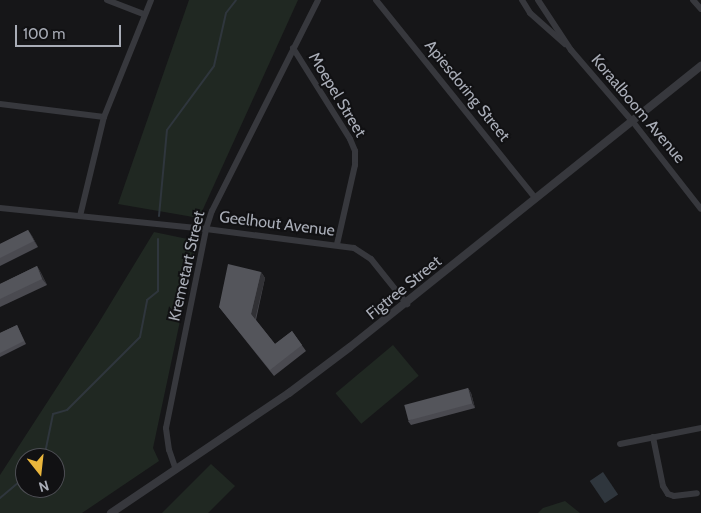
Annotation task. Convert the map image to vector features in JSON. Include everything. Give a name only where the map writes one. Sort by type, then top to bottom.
[{"type":"street","points":[[107,0],[144,14]]},
{"type":"street","points":[[80,216],[104,117],[151,0]]},
{"type":"street","name":"Kremetart Street","points":[[176,470],[169,450],[166,428],[206,229],[212,211],[318,0]]},
{"type":"street","name":"Apiesdoring Street","points":[[376,0],[536,199]]},
{"type":"street","name":"Koraalboom Avenue","points":[[522,0],[530,13],[571,50]]},
{"type":"street","name":"Koraalboom Avenue","points":[[538,0],[571,50],[632,122],[701,209]]},
{"type":"street","points":[[693,0],[701,9]]},
{"type":"street","name":"Moepel Street","points":[[293,48],[350,138],[354,151],[355,165],[336,244]]},
{"type":"street","name":"Figtree Street","points":[[111,513],[289,393],[407,304],[701,66]]},
{"type":"street","points":[[0,104],[104,117]]},
{"type":"street","name":"Geelhout Avenue","points":[[0,208],[206,229],[336,244],[354,248],[364,253],[407,304]]},
{"type":"street","points":[[620,444],[701,428]]},
{"type":"street","points":[[653,437],[663,486],[668,494],[674,496],[697,493]]},
{"type":"shaded area","points":[[189,0],[298,0],[199,218],[118,204]]},
{"type":"shaded area","points":[[154,232],[197,241],[153,448],[159,461],[82,513],[0,513],[0,475],[15,452],[15,498],[65,498],[65,448],[18,448],[98,324]]},
{"type":"shaded area","points":[[393,345],[419,376],[361,424],[336,393]]},
{"type":"shaded area","points":[[211,464],[235,486],[208,513],[162,513]]},
{"type":"shaded area","points":[[603,472],[618,494],[605,503],[590,481]]},
{"type":"shaded area","points":[[565,501],[580,513],[538,513],[543,508]]},
{"type":"building","points":[[28,230],[34,241],[0,258],[0,244]]},
{"type":"building","points":[[228,264],[261,272],[251,314],[275,344],[292,331],[302,345],[270,370],[219,307]]},
{"type":"building","points":[[37,266],[42,279],[0,299],[0,284]]},
{"type":"building","points":[[17,325],[24,341],[0,353],[0,333]]},
{"type":"building","points":[[468,388],[472,403],[408,421],[404,405]]},
{"type":"waterway","points":[[159,216],[167,130],[214,66],[226,13],[236,0]]},
{"type":"waterway","points":[[46,448],[53,414],[67,410],[140,337],[147,300],[158,291],[158,239]]},
{"type":"waterway","points":[[0,498],[15,485]]}]
